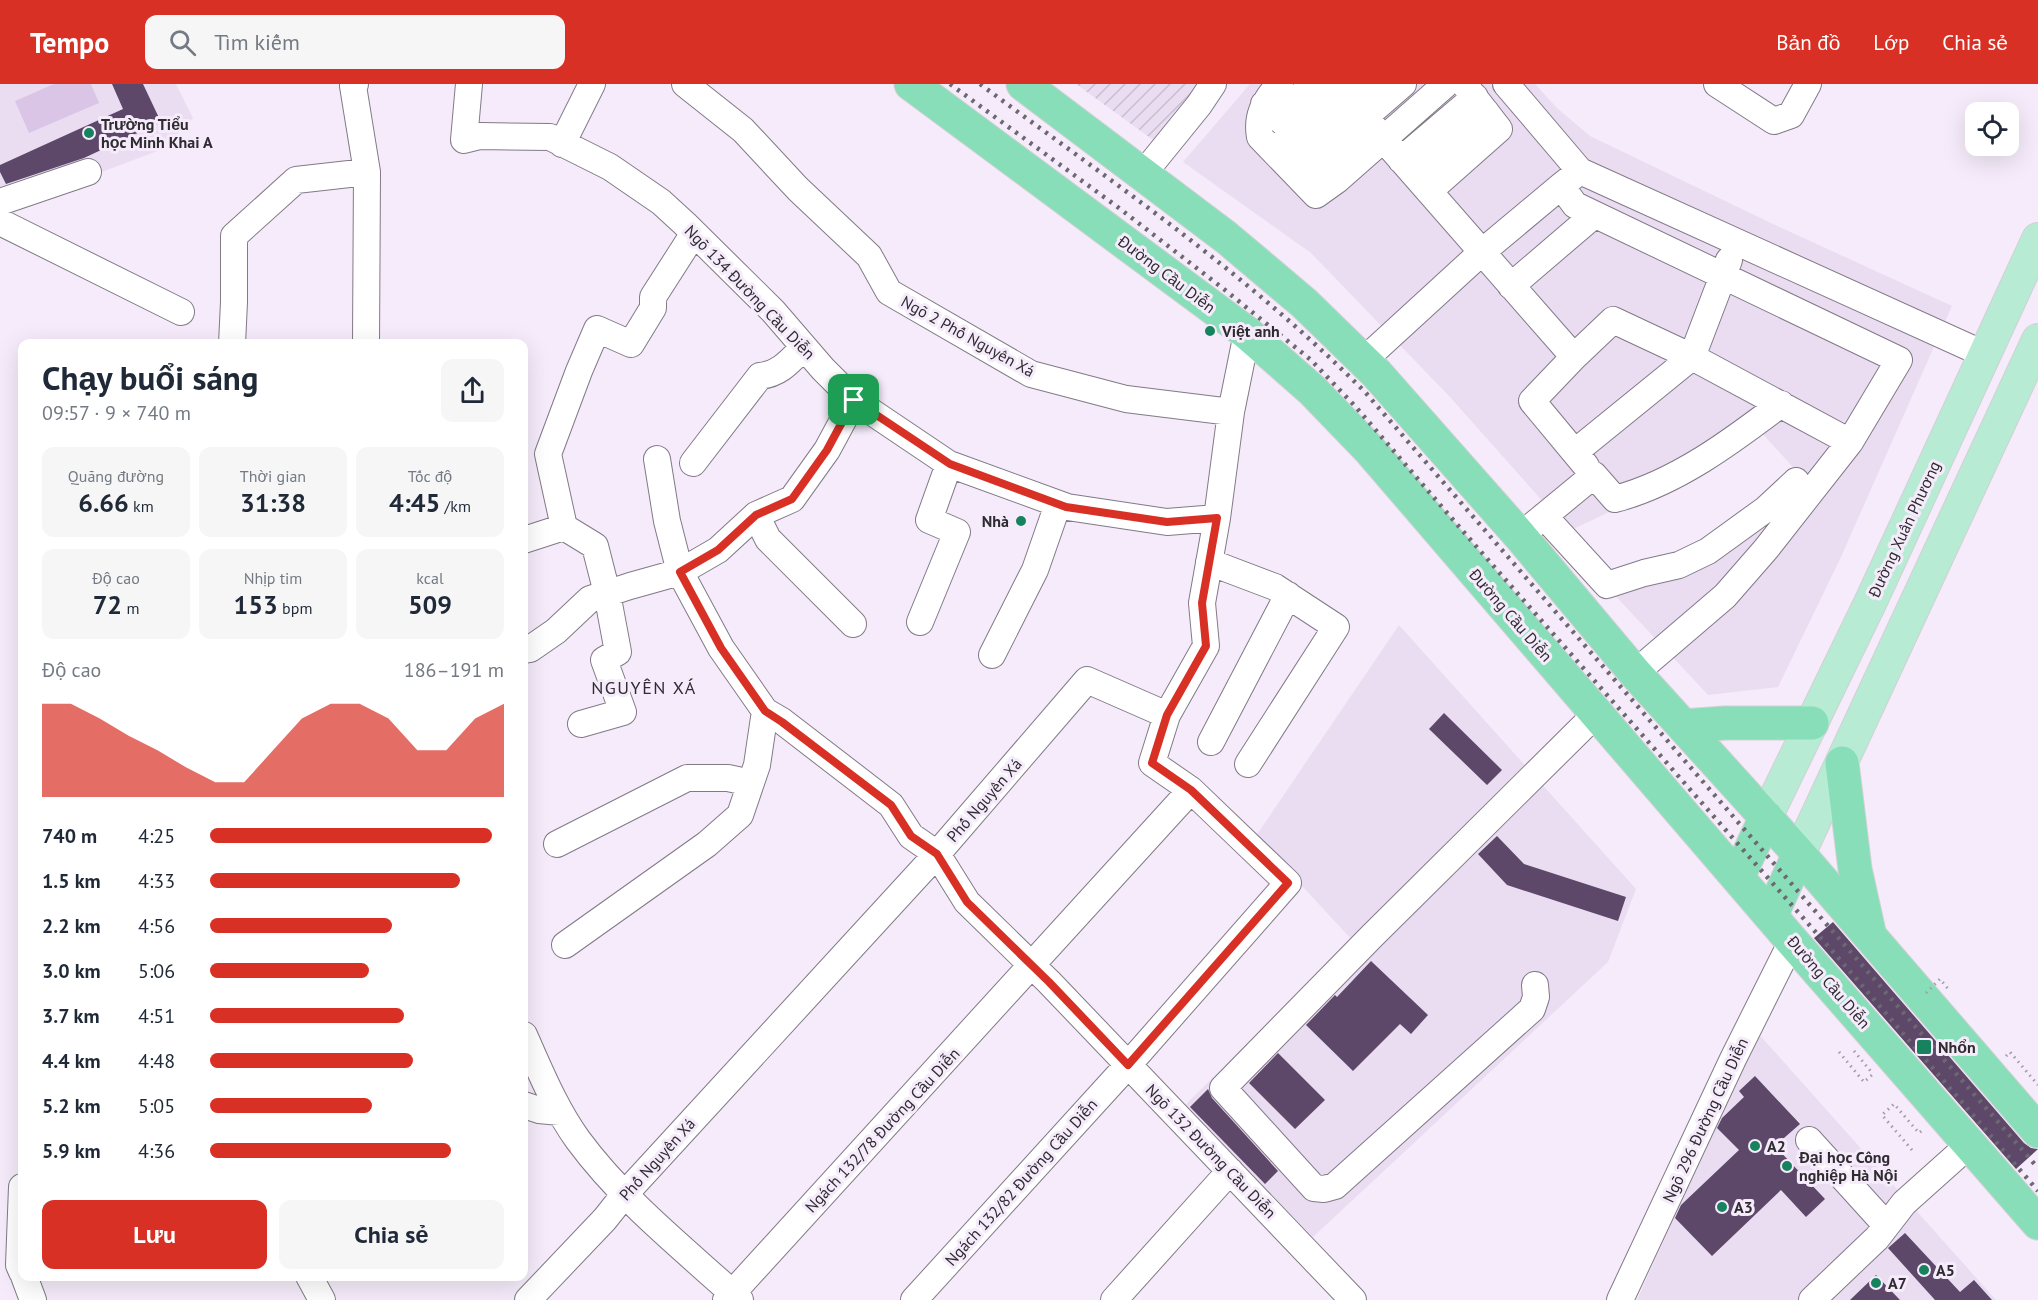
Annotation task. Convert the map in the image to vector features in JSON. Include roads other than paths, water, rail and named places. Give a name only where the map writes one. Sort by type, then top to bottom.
[{"type":"highway","name":"Đường Cầu Diễn","points":[[911,84],[1247,333],[1312,390],[1369,449],[2038,1223]]},
{"type":"highway","points":[[1023,84],[1227,238],[1304,303],[1532,526],[1635,673],[1799,854],[2038,1131]]},
{"type":"highway","points":[[1683,726],[1725,723],[1812,723]]},
{"type":"highway","points":[[1842,763],[1855,869],[1870,936]]},
{"type":"highway","points":[[1738,877],[1766,818]]},
{"type":"highway","points":[[1782,928],[1799,854]]},
{"type":"main road","name":"Đường Xuân Phương","points":[[1766,818],[1986,355],[2038,239]]},
{"type":"main road","points":[[1799,854],[2038,340]]},
{"type":"street","points":[[355,84],[353,86],[367,172],[366,339]]},
{"type":"street","name":"Ngõ 134 Đường Cầu Diễn","points":[[469,84],[464,141],[480,136],[550,137],[610,166],[661,202],[694,233],[773,312],[854,400],[950,464],[1066,507],[1167,522],[1217,518]]},
{"type":"street","points":[[562,144],[592,84]]},
{"type":"street","name":"Ngõ 2 Phố Nguyên Xá","points":[[685,84],[743,130],[798,189],[870,255],[889,292],[1031,374],[1126,399],[1231,412]]},
{"type":"street","points":[[1143,174],[1213,84]]},
{"type":"street","points":[[1280,84],[1271,93],[1300,141]]},
{"type":"street","points":[[1288,166],[1300,141],[1313,84]]},
{"type":"street","points":[[1300,141],[1357,105],[1376,84]]},
{"type":"street","points":[[1288,166],[1300,141],[1357,105],[1403,84]]},
{"type":"street","points":[[1357,105],[1446,84]]},
{"type":"street","points":[[1506,84],[1570,178],[1575,206],[1899,360]]},
{"type":"street","points":[[1717,84],[1774,120],[1791,115],[1808,84]]},
{"type":"street","points":[[1475,98],[1499,129],[1415,175],[1475,98]]},
{"type":"street","points":[[1357,105],[1574,357]]},
{"type":"street","points":[[1288,166],[1260,138],[1257,126],[1300,141]]},
{"type":"street","points":[[0,202],[88,172]]},
{"type":"street","points":[[232,339],[234,236],[296,180],[367,172]]},
{"type":"street","points":[[1570,178],[1736,241],[1986,355]]},
{"type":"street","points":[[1363,361],[1482,252],[1570,178]]},
{"type":"street","points":[[1511,286],[1594,215]]},
{"type":"street","points":[[0,222],[181,312]]},
{"type":"street","points":[[581,724],[623,712],[603,660],[618,652],[595,546],[564,527],[548,454],[597,329],[631,344],[653,308],[653,297],[694,233]]},
{"type":"street","points":[[1575,452],[1692,357],[1736,241]]},
{"type":"street","points":[[1781,404],[1737,437],[1685,469],[1632,494],[1615,499],[1532,401],[1614,320],[1692,357],[1781,404],[1850,442]]},
{"type":"street","points":[[1635,673],[1725,597],[1766,549],[1850,442],[1920,324]]},
{"type":"street","points":[[1191,790],[1152,763],[1167,715],[1206,646],[1202,603],[1217,518],[1231,412],[1247,333]]},
{"type":"street","points":[[693,463],[760,376],[771,375],[781,369],[804,347]]},
{"type":"street","points":[[528,650],[556,631],[591,599],[680,572],[718,550],[756,515],[792,499],[827,450],[854,400]]},
{"type":"street","name":"Ngõ 132 Đường Cầu Diễn","points":[[657,459],[667,522],[680,572],[721,648],[765,711],[891,805],[911,836],[937,854],[967,902],[1032,966],[1353,1300]]},
{"type":"street","points":[[920,622],[957,532],[929,520],[950,464]]},
{"type":"street","points":[[1594,475],[1532,526],[1607,585],[1679,565],[1707,551],[1766,509],[1796,481]]},
{"type":"street","points":[[992,655],[1035,570],[1058,504]]},
{"type":"street","points":[[756,515],[768,539],[853,624]]},
{"type":"street","points":[[528,539],[564,527]]},
{"type":"street","points":[[1209,562],[1275,587],[1336,627],[1248,764]]},
{"type":"street","points":[[1211,742],[1288,595]]},
{"type":"street","name":"Phố Nguyên Xá","points":[[528,1300],[605,1219],[624,1195],[937,854],[1087,680],[1167,715]]},
{"type":"street","points":[[565,945],[715,837],[740,815],[757,765],[765,711]]},
{"type":"street","points":[[1535,985],[1536,997],[1532,1008],[1335,1186],[1324,1189],[1314,1188],[1223,1088],[1372,936],[1596,714]]},
{"type":"street","points":[[557,844],[687,778],[728,778],[751,783]]},
{"type":"street","name":"Ngách 132/82 Đường Cầu Diễn","points":[[914,1300],[1128,1065],[1288,883],[1191,790]]},
{"type":"street","name":"Ngách 132/78 Đường Cầu Diễn","points":[[733,1298],[1191,790]]},
{"type":"street","name":"Ngõ 296 Đường Cầu Diễn","points":[[1620,1300],[1733,1059],[1782,928]]},
{"type":"street","points":[[528,1044],[560,1112],[578,1140],[624,1195],[733,1298]]},
{"type":"street","points":[[528,1107],[560,1112]]},
{"type":"street","points":[[1809,1140],[1886,1225]]},
{"type":"street","points":[[1812,1300],[1877,1238],[1904,1203],[1970,1144]]},
{"type":"street","points":[[1114,1300],[1230,1171]]},
{"type":"street","points":[[14,1190],[18,1240]]},
{"type":"street","points":[[26,1281],[33,1300]]},
{"type":"railway","points":[[950,84],[1119,208],[1311,360],[1355,406],[1841,961],[2038,1191]]},
{"type":"railway","points":[[980,84],[1227,269],[1321,349],[1365,392],[2038,1168]]},
{"type":"place","name":"Trường Tiểu học Minh Khai A","points":[[89,133]]},
{"type":"place","name":"Việt anh","points":[[1210,331]]},
{"type":"place","name":"Nhà","points":[[1021,521]]},
{"type":"place","name":"Nhổn","points":[[1924,1047]]},
{"type":"place","name":"A2","points":[[1755,1146]]},
{"type":"place","name":"Đại học Công nghiệp Hà Nội","points":[[1787,1166]]},
{"type":"place","name":"A3","points":[[1722,1207]]},
{"type":"place","name":"A5","points":[[1924,1270]]},
{"type":"place","name":"A7","points":[[1876,1283]]},
{"type":"district","name":"NGUYÊN XÁ","points":[[644,687]]}]
